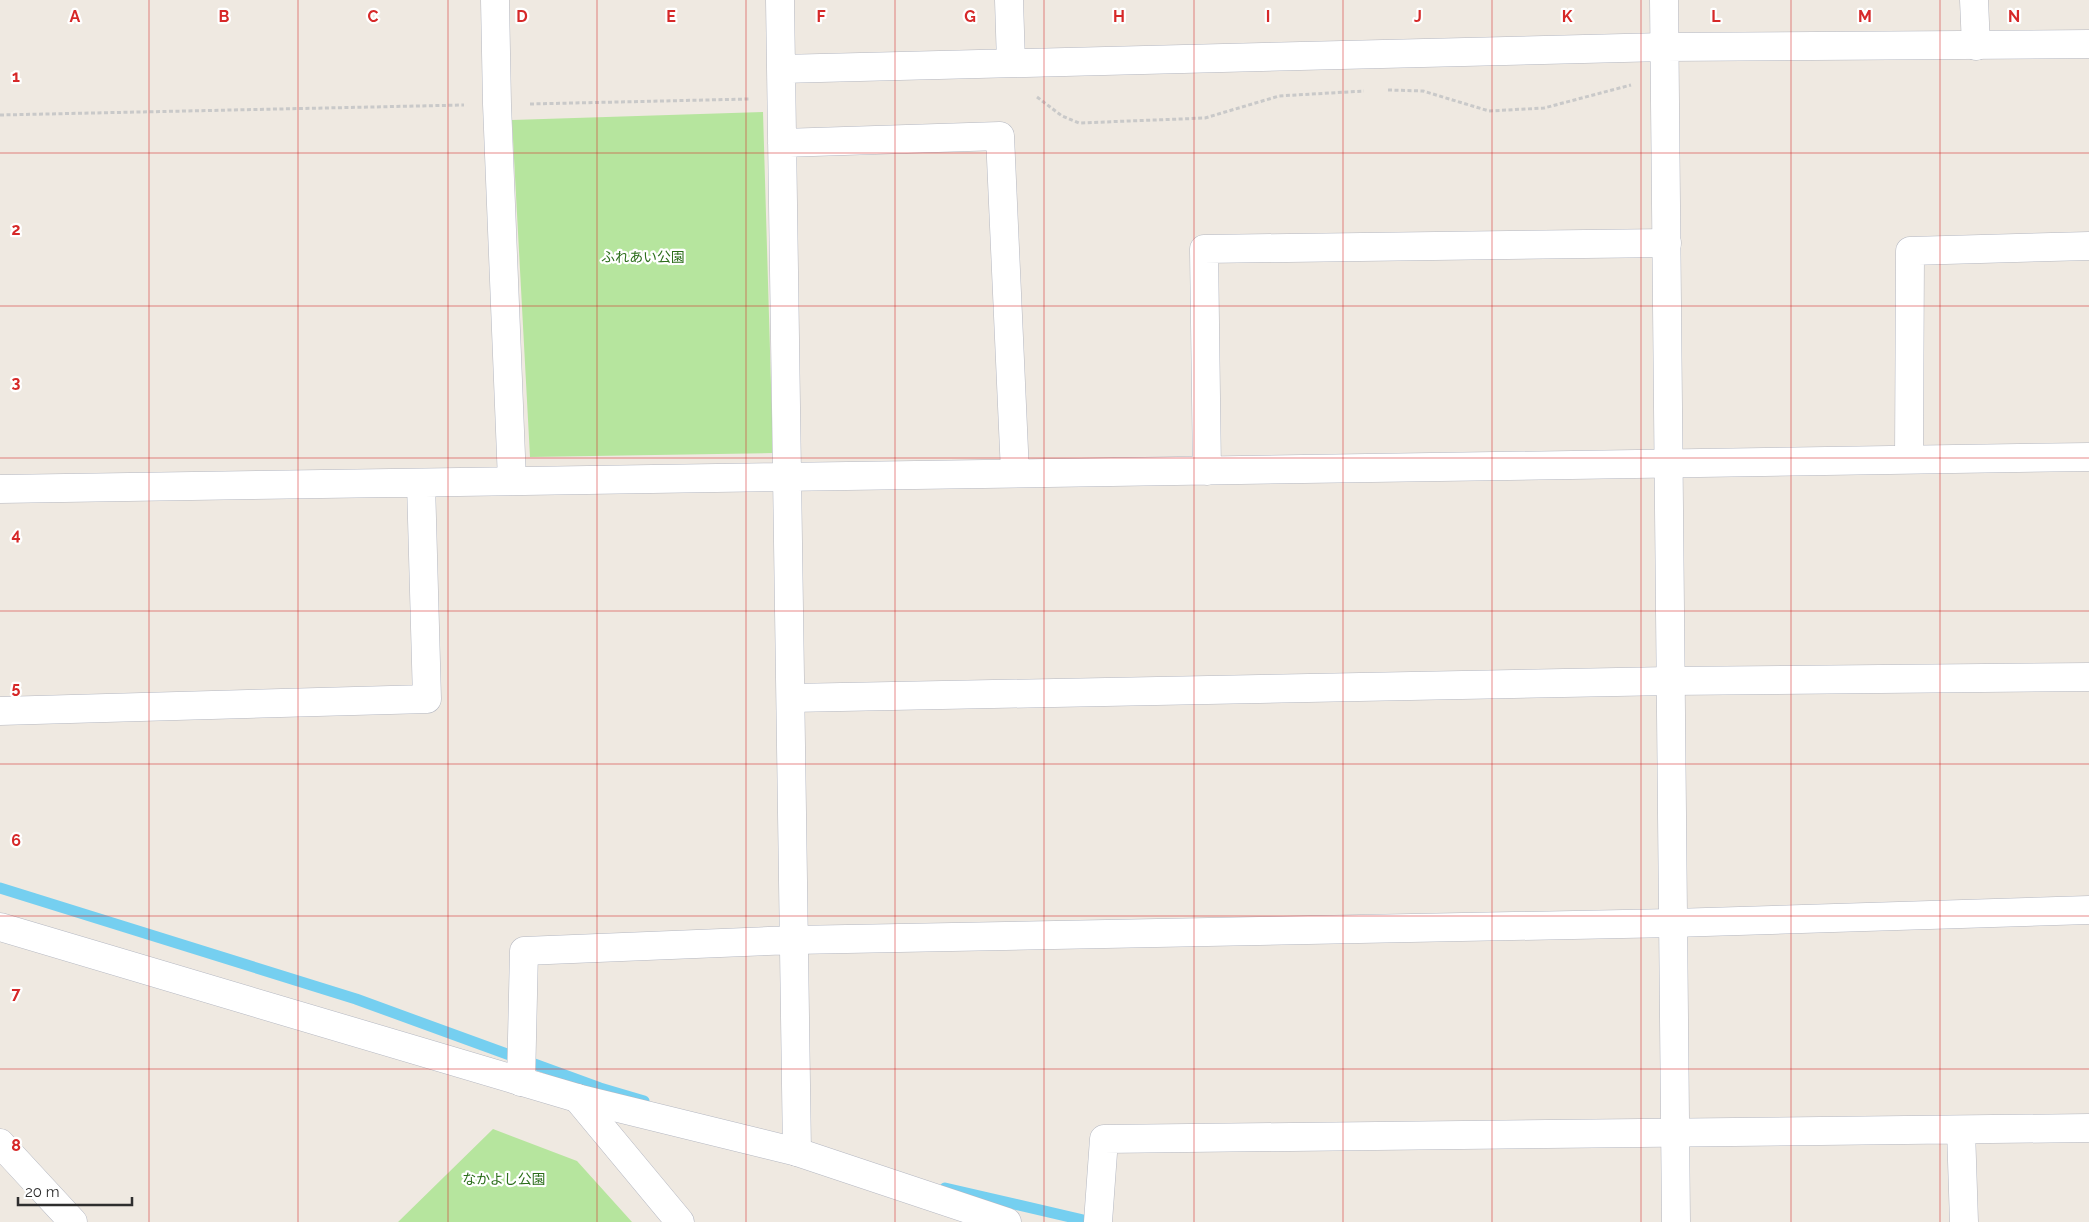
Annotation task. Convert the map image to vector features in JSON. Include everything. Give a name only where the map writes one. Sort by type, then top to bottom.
[{"type":"street","points":[[495,0],[497,104],[512,481]]},
{"type":"street","points":[[780,0],[797,1152]]},
{"type":"street","points":[[1009,0],[1011,63]]},
{"type":"street","points":[[1664,0],[1676,1222]]},
{"type":"street","points":[[1974,0],[1976,46]]},
{"type":"street","points":[[781,69],[1664,47],[2089,44]]},
{"type":"street","points":[[782,143],[1000,136],[1015,473]]},
{"type":"street","points":[[1207,470],[1204,249],[1667,243]]},
{"type":"street","points":[[1909,460],[1910,251],[2089,246]]},
{"type":"street","points":[[0,489],[2089,457]]},
{"type":"street","points":[[0,711],[427,699],[421,482]]},
{"type":"street","points":[[791,698],[1670,681],[2089,677]]},
{"type":"street","points":[[522,1082],[524,951],[794,940],[1673,923],[2089,910]]},
{"type":"street","points":[[0,927],[577,1098],[797,1152],[1007,1222]]},
{"type":"street","points":[[577,1098],[680,1222]]},
{"type":"street","points":[[1098,1222],[1104,1139],[2089,1128]]},
{"type":"street","points":[[1961,1130],[1964,1222]]},
{"type":"street","points":[[0,1143],[73,1222]]},
{"type":"green space","name":"ふれあい公園","points":[[763,112],[773,453],[530,457],[512,120]]},
{"type":"green space","name":"なかよし公園","points":[[493,1129],[577,1161],[632,1222],[398,1222]]},
{"type":"waterway","points":[[0,888],[356,999],[600,1088],[644,1101]]},
{"type":"waterway","points":[[945,1188],[1092,1222]]}]
